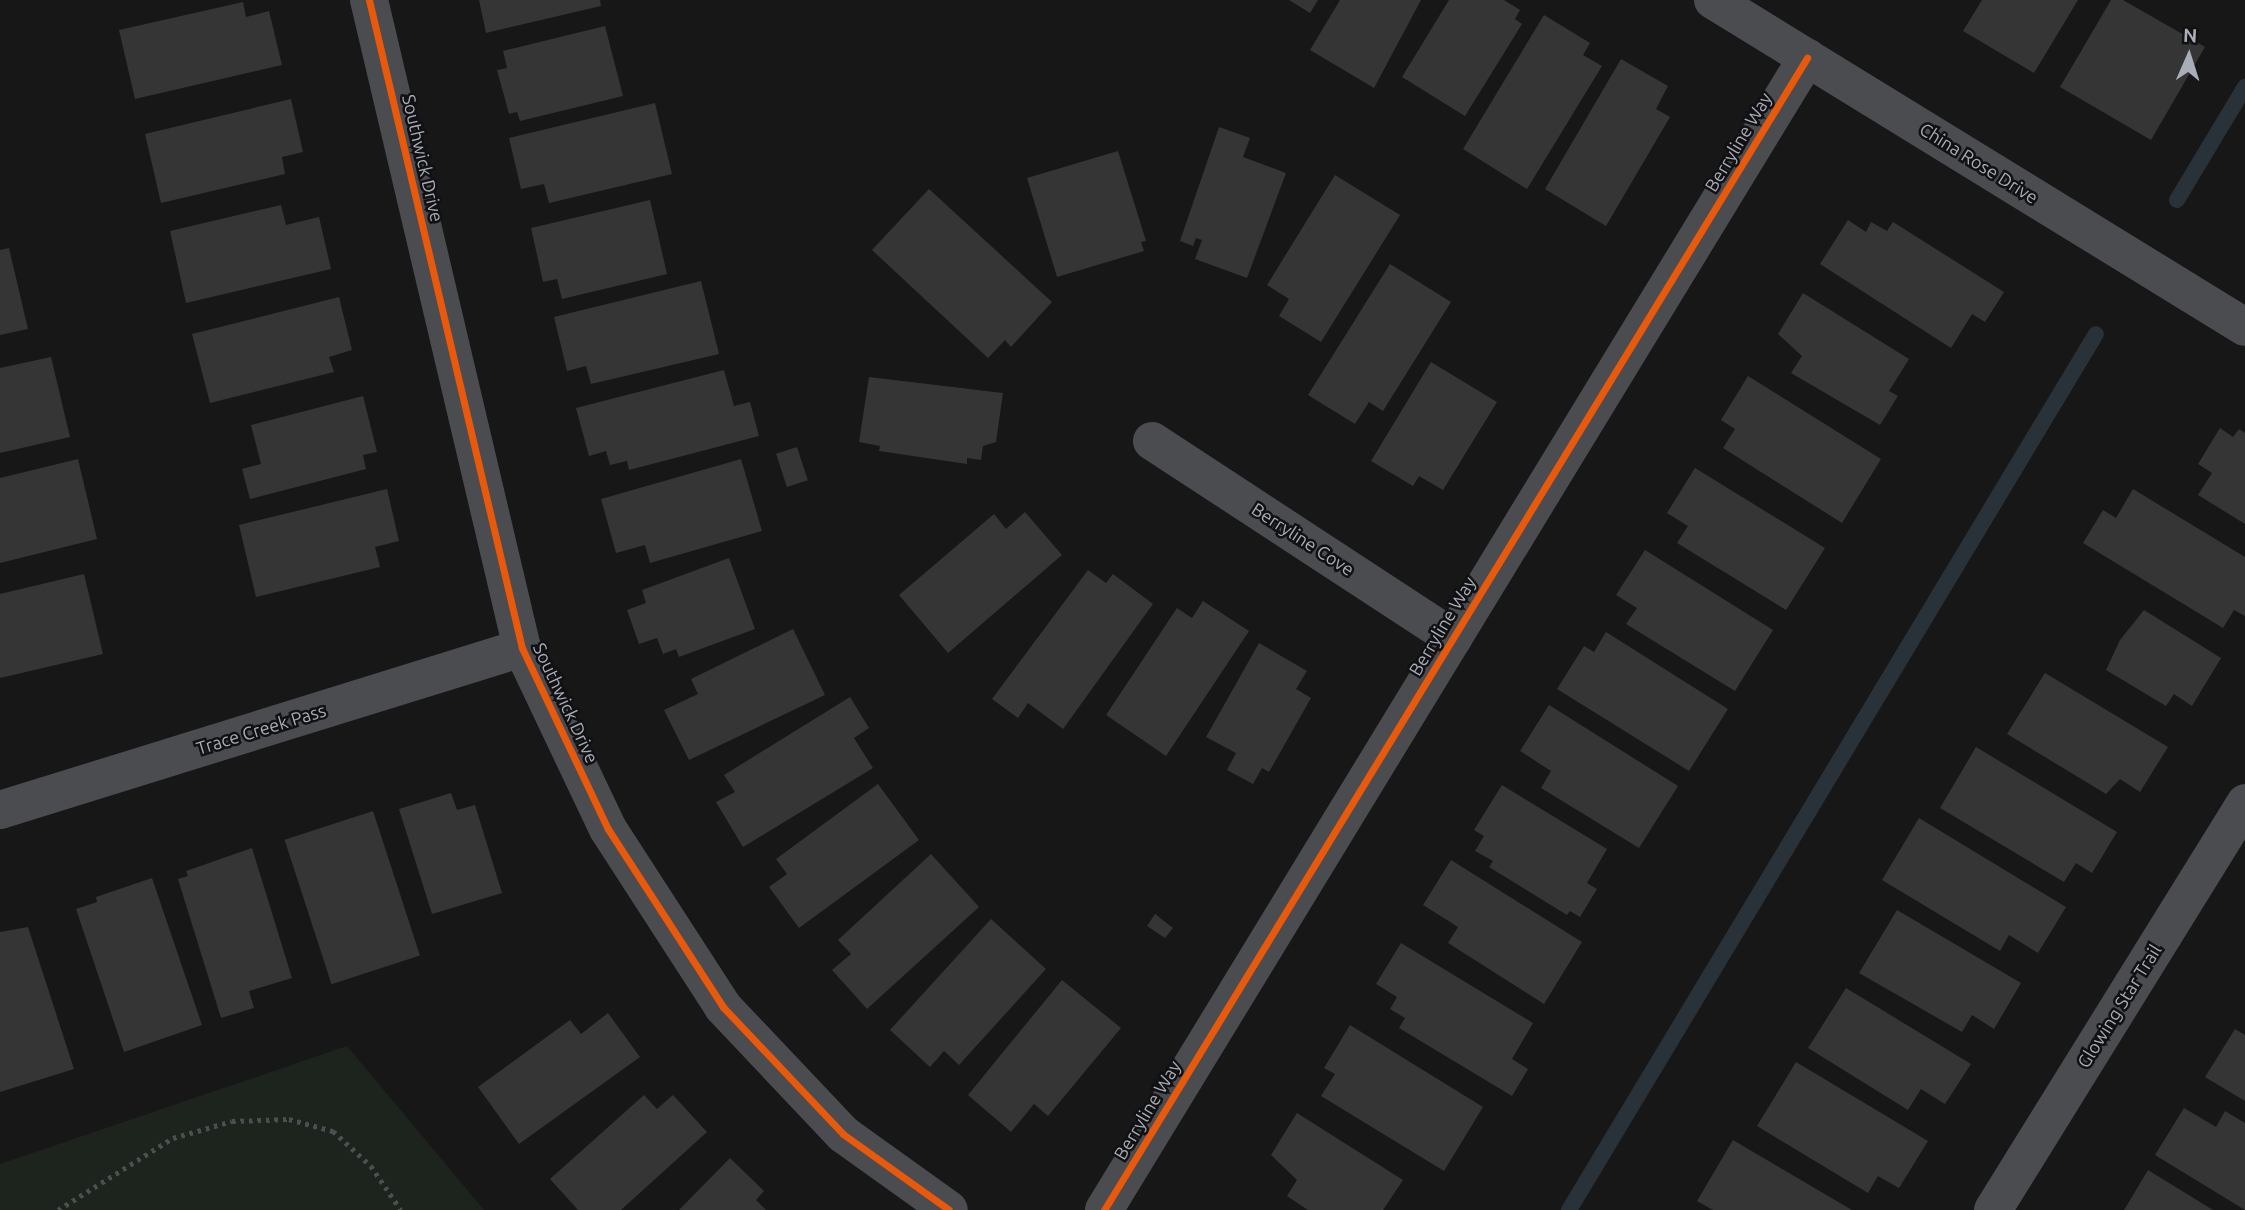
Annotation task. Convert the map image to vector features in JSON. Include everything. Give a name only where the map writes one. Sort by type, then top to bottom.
[{"type":"street","name":"Southwick Drive","points":[[369,0],[522,648],[608,829],[723,1007],[843,1135],[949,1210]]},
{"type":"street","name":"China Rose Drive","points":[[1713,0],[2245,327]]},
{"type":"street","name":"Berryline Way","points":[[1104,1210],[1807,58]]},
{"type":"street","name":"Berryline Cove","points":[[1152,441],[1454,638]]},
{"type":"street","name":"Trace Creek Pass","points":[[0,810],[522,648]]},
{"type":"street","name":"Glowing Star Trail","points":[[1993,1210],[2245,803]]},
{"type":"path","points":[[58,1210],[173,1138],[232,1121],[289,1119],[333,1131],[371,1166],[401,1210]]},
{"type":"shaded area","points":[[347,1046],[484,1210],[0,1210],[0,1164]]},
{"type":"building","points":[[479,0],[600,0],[601,6],[486,33]]},
{"type":"building","points":[[1289,0],[1318,0],[1310,13]]},
{"type":"building","points":[[1340,0],[1421,0],[1374,88],[1310,50]]},
{"type":"building","points":[[1449,0],[1504,0],[1520,10],[1515,19],[1522,24],[1465,116],[1402,77]]},
{"type":"building","points":[[1982,0],[2078,0],[2034,73],[1963,31]]},
{"type":"building","points":[[2111,0],[2123,0],[2205,47],[2151,140],[2060,87]]},
{"type":"building","points":[[243,2],[246,17],[269,11],[282,65],[135,99],[119,30]]},
{"type":"building","points":[[1544,15],[1590,43],[1583,55],[1602,66],[1527,189],[1463,149]]},
{"type":"building","points":[[605,26],[623,96],[520,121],[517,112],[509,114],[497,70],[507,68],[503,51]]},
{"type":"building","points":[[1621,59],[1668,86],[1656,109],[1670,117],[1606,226],[1545,189]]},
{"type":"building","points":[[291,99],[303,152],[282,157],[285,174],[161,203],[145,134]]},
{"type":"building","points":[[655,103],[672,174],[549,203],[544,184],[521,189],[509,138]]},
{"type":"building","points":[[1219,127],[1250,138],[1243,157],[1286,173],[1247,278],[1195,259],[1202,240],[1196,238],[1193,246],[1180,241]]},
{"type":"building","points":[[1118,151],[1146,241],[1141,242],[1144,251],[1057,277],[1027,178]]},
{"type":"building","points":[[1335,175],[1400,215],[1321,342],[1279,316],[1289,299],[1267,285]]},
{"type":"building","points":[[929,189],[1052,302],[1011,347],[1005,340],[988,358],[872,250]]},
{"type":"building","points":[[650,200],[667,274],[562,299],[557,279],[543,282],[531,228]]},
{"type":"building","points":[[281,205],[286,225],[319,217],[331,269],[186,303],[170,231]]},
{"type":"building","points":[[1848,220],[1866,232],[1871,222],[1887,231],[1893,222],[2004,292],[1985,322],[1972,314],[1951,348],[1820,264]]},
{"type":"building","points":[[9,248],[28,329],[0,335],[0,250]]},
{"type":"building","points":[[1390,264],[1451,302],[1383,411],[1369,402],[1355,424],[1308,395]]},
{"type":"building","points":[[701,281],[719,354],[591,384],[586,366],[567,371],[554,317]]},
{"type":"building","points":[[1803,293],[1909,359],[1889,391],[1898,396],[1880,425],[1791,373],[1802,356],[1778,334]]},
{"type":"building","points":[[339,297],[352,350],[329,357],[334,372],[210,403],[192,334]]},
{"type":"building","points":[[51,357],[70,437],[0,453],[0,368]]},
{"type":"building","points":[[1431,362],[1497,402],[1443,490],[1419,476],[1413,486],[1371,461]]},
{"type":"building","points":[[724,370],[734,406],[750,402],[759,436],[629,470],[627,461],[610,465],[606,451],[589,456],[576,408]]},
{"type":"building","points":[[1748,376],[1881,459],[1842,523],[1723,448],[1735,429],[1721,420]]},
{"type":"building","points":[[869,377],[1003,393],[996,442],[983,446],[981,460],[967,458],[967,464],[879,451],[880,446],[859,442]]},
{"type":"building","points":[[363,396],[377,452],[363,455],[366,469],[250,499],[242,469],[261,464],[251,425]]},
{"type":"building","points":[[2220,428],[2233,437],[2239,429],[2245,433],[2245,524],[2198,495],[2212,473],[2198,464]]},
{"type":"building","points":[[797,447],[808,480],[787,487],[776,454]]},
{"type":"building","points":[[78,459],[97,539],[0,563],[0,478]]},
{"type":"building","points":[[741,459],[762,531],[650,563],[645,545],[616,553],[601,499]]},
{"type":"building","points":[[1695,468],[1825,548],[1786,610],[1677,543],[1688,526],[1667,513]]},
{"type":"building","points":[[387,489],[399,541],[375,547],[380,567],[256,597],[239,525]]},
{"type":"building","points":[[2133,489],[2245,557],[2245,616],[2234,610],[2223,628],[2083,543],[2103,510],[2116,518]]},
{"type":"building","points":[[1025,512],[1062,555],[948,653],[899,595],[994,514],[1006,529]]},
{"type":"building","points":[[1645,550],[1773,630],[1735,691],[1626,624],[1637,608],[1616,595]]},
{"type":"building","points":[[729,558],[755,629],[679,657],[676,649],[663,654],[657,638],[639,644],[627,610],[646,603],[642,590]]},
{"type":"building","points":[[1088,570],[1106,583],[1113,574],[1153,604],[1063,729],[1028,703],[1018,718],[992,699]]},
{"type":"building","points":[[84,574],[103,654],[0,678],[0,594]]},
{"type":"building","points":[[1203,601],[1249,631],[1166,756],[1106,715],[1177,608],[1192,618]]},
{"type":"building","points":[[2144,610],[2221,658],[2192,706],[2174,694],[2166,706],[2106,670],[2120,640]]},
{"type":"building","points":[[793,629],[825,695],[689,760],[664,710],[698,694],[691,679]]},
{"type":"building","points":[[1606,632],[1728,709],[1689,771],[1557,689],[1584,646],[1594,652]]},
{"type":"building","points":[[1259,643],[1307,671],[1296,689],[1311,698],[1269,772],[1262,768],[1253,784],[1227,770],[1236,753],[1206,737]]},
{"type":"building","points":[[2045,673],[2168,747],[2140,792],[2120,779],[2106,794],[2007,734]]},
{"type":"building","points":[[850,697],[869,728],[854,738],[873,768],[743,847],[716,802],[735,792],[724,775]]},
{"type":"building","points":[[1549,705],[1678,786],[1639,848],[1541,788],[1551,771],[1520,751]]},
{"type":"building","points":[[1976,747],[2117,832],[2092,873],[2076,863],[2064,882],[1940,808]]},
{"type":"building","points":[[878,784],[919,840],[799,928],[769,887],[787,874],[776,859]]},
{"type":"building","points":[[1502,785],[1607,849],[1587,883],[1597,889],[1580,917],[1570,911],[1567,915],[1489,867],[1493,861],[1475,851],[1484,836],[1474,830]]},
{"type":"building","points":[[451,793],[457,810],[475,805],[502,893],[432,914],[399,809]]},
{"type":"building","points":[[373,811],[420,956],[332,984],[285,840]]},
{"type":"building","points":[[1919,818],[2066,907],[2038,953],[2009,935],[2000,951],[1882,880]]},
{"type":"building","points":[[252,848],[292,978],[249,991],[254,1008],[221,1018],[178,879],[188,876],[186,871]]},
{"type":"building","points":[[931,854],[979,907],[867,1009],[832,970],[851,954],[838,940]]},
{"type":"building","points":[[1451,860],[1582,942],[1544,1004],[1448,943],[1458,927],[1423,905]]},
{"type":"building","points":[[152,878],[202,1025],[124,1052],[76,909],[97,902],[96,897]]},
{"type":"building","points":[[1897,910],[2021,983],[1994,1029],[1972,1015],[1962,1032],[1859,973]]},
{"type":"building","points":[[1155,914],[1173,928],[1165,938],[1147,926]]},
{"type":"building","points":[[991,919],[1046,969],[959,1065],[944,1051],[930,1067],[890,1030]]},
{"type":"building","points":[[28,927],[74,1069],[0,1092],[0,932]]},
{"type":"building","points":[[1401,943],[1533,1023],[1512,1059],[1528,1069],[1512,1096],[1399,1028],[1405,1018],[1390,1009],[1397,997],[1376,984]]},
{"type":"building","points":[[1062,980],[1121,1028],[1048,1116],[1034,1104],[1011,1132],[968,1095]]},
{"type":"building","points":[[1846,988],[1971,1064],[1945,1104],[1921,1089],[1908,1110],[1808,1048]]},
{"type":"building","points":[[608,1013],[640,1057],[519,1144],[478,1087],[570,1020],[581,1034]]},
{"type":"building","points":[[1350,1025],[1483,1107],[1444,1171],[1321,1096],[1335,1074],[1324,1068]]},
{"type":"building","points":[[2235,1029],[2245,1035],[2245,1101],[2205,1077]]},
{"type":"building","points":[[1796,1062],[1928,1141],[1899,1188],[1878,1176],[1868,1193],[1757,1126]]},
{"type":"building","points":[[644,1095],[657,1109],[673,1095],[707,1132],[621,1210],[578,1210],[550,1179]]},
{"type":"building","points":[[2184,1108],[2216,1127],[2225,1111],[2245,1123],[2245,1210],[2155,1155]]},
{"type":"building","points":[[1297,1113],[1403,1180],[1383,1210],[1308,1210],[1287,1196],[1297,1180],[1271,1155]]},
{"type":"building","points":[[1733,1140],[1852,1210],[1713,1210],[1697,1201]]},
{"type":"building","points":[[730,1158],[764,1191],[756,1200],[766,1210],[679,1210]]},
{"type":"building","points":[[2148,1170],[2213,1210],[2124,1210]]},
{"type":"waterway","points":[[2177,200],[2245,87]]},
{"type":"waterway","points":[[1569,1210],[2096,334]]},
{"type":"cycle path","points":[[369,0],[522,648],[608,829],[723,1007],[843,1134],[949,1210]]},
{"type":"cycle path","points":[[1104,1210],[1807,58]]}]
